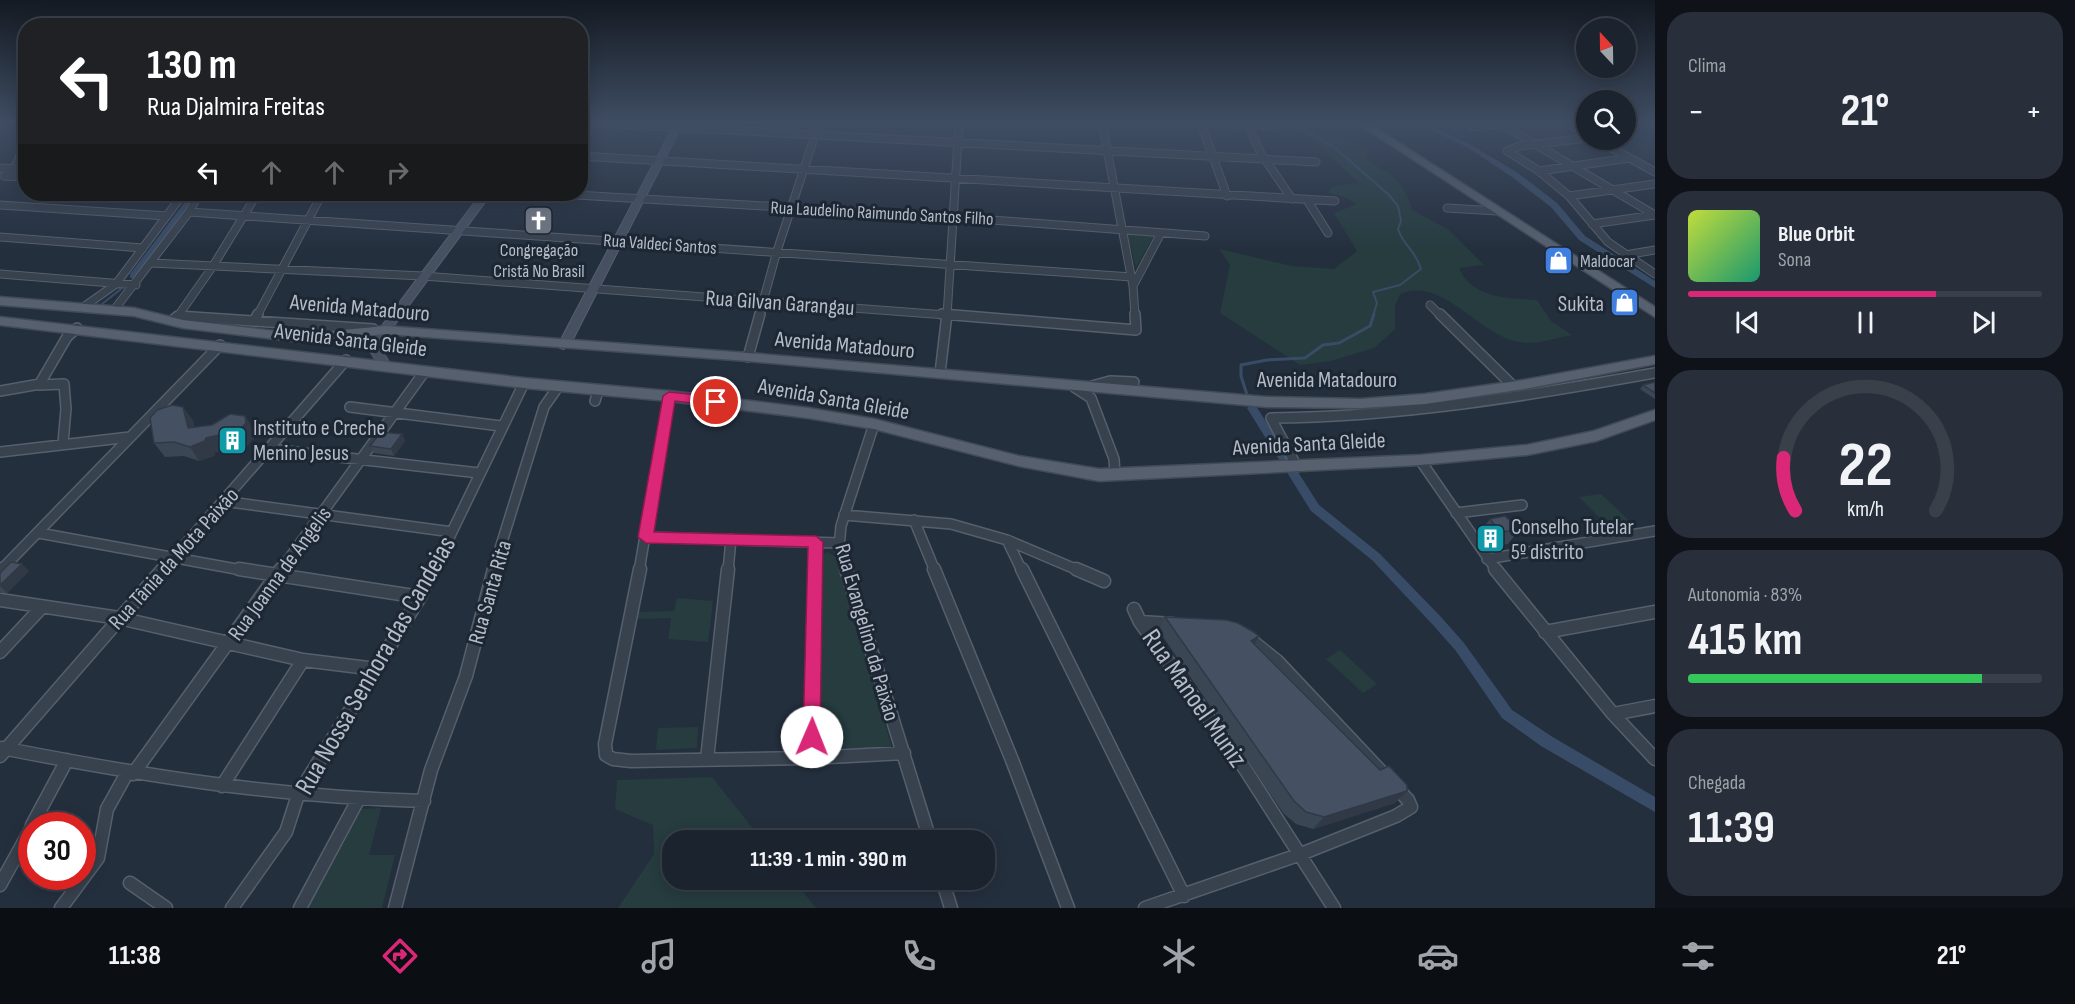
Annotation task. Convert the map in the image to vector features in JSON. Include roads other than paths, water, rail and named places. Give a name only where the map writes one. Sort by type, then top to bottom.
[{"type":"main road","points":[[1427,165],[1653,313]]},
{"type":"main road","name":"Avenida Santa Gleide","points":[[0,301],[114,310],[176,318],[183,324],[300,338],[385,330]]},
{"type":"main road","name":"Avenida Santa Gleide","points":[[0,321],[346,360],[558,387],[596,396],[669,396],[874,424],[1020,461],[1115,475],[1420,460],[1565,444],[1596,436],[1655,415]]},
{"type":"main road","name":"Avenida Matadouro","points":[[385,330],[748,357],[1267,402],[1390,402],[1513,386],[1655,360]]},
{"type":"street","points":[[564,345],[656,165]]},
{"type":"street","points":[[756,165],[1335,201]]},
{"type":"street","points":[[940,373],[947,316],[956,165]]},
{"type":"street","points":[[1110,165],[1133,282]]},
{"type":"street","points":[[1217,165],[1227,196]]},
{"type":"street","points":[[1269,165],[1292,199]]},
{"type":"street","points":[[1530,165],[1569,196],[1599,235],[1655,274]]},
{"type":"street","points":[[1569,165],[1655,215]]},
{"type":"street","points":[[1539,171],[1582,165]]},
{"type":"street","points":[[0,168],[8,173]]},
{"type":"street","points":[[748,357],[777,251],[804,168]]},
{"type":"street","points":[[1569,196],[1655,184]]},
{"type":"street","name":"Rua Laudelino Raimundo Santos Filho","points":[[588,195],[953,217],[1205,236]]},
{"type":"street","points":[[1307,200],[1328,233]]},
{"type":"street","points":[[82,308],[116,284],[178,201]]},
{"type":"street","points":[[114,310],[136,285],[195,201]]},
{"type":"street","points":[[176,318],[213,266],[253,201]]},
{"type":"street","points":[[254,321],[318,201]]},
{"type":"street","points":[[385,365],[377,356],[376,347],[385,330],[481,201]]},
{"type":"street","points":[[0,205],[167,216]]},
{"type":"street","points":[[1447,208],[1497,211]]},
{"type":"street","name":"Rua Valdeci Santos","points":[[189,212],[950,263],[1133,282]]},
{"type":"street","points":[[1592,224],[1655,215]]},
{"type":"street","points":[[1133,282],[1161,233]]},
{"type":"street","points":[[0,237],[143,248]]},
{"type":"street","points":[[1625,255],[1655,250]]},
{"type":"street","name":"Rua Gilvan Garangau","points":[[151,263],[423,276],[592,290],[765,300],[1136,330],[1133,282]]},
{"type":"street","points":[[0,274],[136,285]]},
{"type":"street","points":[[1430,305],[1513,386]]},
{"type":"street","name":"Avenida Matadouro","points":[[176,318],[385,330]]},
{"type":"street","points":[[40,384],[67,337],[77,328]]},
{"type":"street","points":[[0,571],[39,534],[220,345]]},
{"type":"street","name":"Rua Tânia da Mota Paixão","points":[[2,751],[346,360]]},
{"type":"street","name":"Rua Joanna de Angelis","points":[[61,908],[98,858],[107,809],[130,773],[229,643],[425,371]]},
{"type":"street","points":[[1296,467],[1271,418],[1329,419],[1489,403],[1655,373]]},
{"type":"street","points":[[1091,386],[1110,381],[1134,382]]},
{"type":"street","name":"Rua Nossa Senhora das Candeias","points":[[231,908],[286,832],[298,795],[420,597],[501,426],[524,383]]},
{"type":"street","points":[[0,391],[40,384],[64,384],[66,409],[63,444]]},
{"type":"street","points":[[1072,386],[1084,391],[1092,398],[1114,459],[1115,475]]},
{"type":"street","name":"Rua Santa Rita","points":[[424,801],[431,770],[466,676],[488,591],[544,407],[558,387]]},
{"type":"street","points":[[669,396],[646,537],[605,744],[606,755],[613,759],[631,761],[811,758],[904,753]]},
{"type":"street","points":[[350,407],[501,426]]},
{"type":"street","name":"Rua Evangelino da Paixão","points":[[874,424],[844,515],[838,543],[927,830]]},
{"type":"street","points":[[0,452],[130,437]]},
{"type":"street","points":[[269,449],[479,473]]},
{"type":"street","points":[[1420,460],[1487,559],[1612,714],[1655,759]]},
{"type":"street","points":[[223,501],[452,532]]},
{"type":"street","points":[[1456,513],[1522,505]]},
{"type":"street","points":[[844,515],[951,524],[1007,540],[1104,581]]},
{"type":"street","points":[[914,520],[1012,760],[1068,908]]},
{"type":"street","points":[[1487,559],[1655,531]]},
{"type":"street","points":[[39,534],[276,576],[420,597]]},
{"type":"street","points":[[646,537],[838,543]]},
{"type":"street","points":[[707,759],[731,538]]},
{"type":"street","points":[[1007,540],[1184,896]]},
{"type":"street","points":[[811,758],[816,542]]},
{"type":"street","points":[[0,600],[119,618],[303,660],[376,669]]},
{"type":"street","points":[[0,652],[42,607]]},
{"type":"street","points":[[1134,609],[1140,622]]},
{"type":"street","points":[[1545,632],[1655,612]]},
{"type":"street","name":"Rua Manoel Muniz","points":[[1140,622],[1186,624]]},
{"type":"street","name":"Rua Manoel Muniz","points":[[1140,622],[1245,769],[1334,908]]},
{"type":"street","points":[[1145,908],[1301,854],[1396,816],[1411,807],[1408,800],[1277,661],[1263,647],[1234,629]]},
{"type":"street","points":[[222,786],[303,660]]},
{"type":"street","points":[[1612,714],[1655,706]]},
{"type":"street","points":[[2,751],[222,786],[358,800],[424,801],[395,908]]},
{"type":"street","points":[[39,812],[67,760]]},
{"type":"street","points":[[300,908],[358,800]]},
{"type":"street","points":[[0,885],[18,852]]},
{"type":"street","points":[[130,883],[166,908]]},
{"type":"street","points":[[945,890],[951,908]]},
{"type":"waterway","points":[[1355,165],[1389,195],[1398,206],[1401,221],[1398,229],[1421,269],[1400,285],[1373,292],[1377,303],[1373,316]]},
{"type":"waterway","points":[[1500,165],[1554,205],[1582,238],[1655,285]]},
{"type":"waterway","points":[[0,171],[18,172]]},
{"type":"waterway","points":[[133,276],[189,201]]},
{"type":"waterway","points":[[102,304],[121,289]]},
{"type":"waterway","points":[[1248,398],[1241,376],[1241,365],[1267,360],[1305,358],[1323,345],[1339,343],[1370,326],[1374,314]]},
{"type":"waterway","points":[[1252,408],[1315,508],[1376,557],[1437,621],[1460,647],[1507,714],[1546,741],[1655,805]]},
{"type":"place","name":"Congregação Cristã No Brasil","points":[[539,221]]},
{"type":"place","name":"Maldocar","points":[[1559,261]]},
{"type":"place","name":"Sukita","points":[[1625,303]]},
{"type":"place","name":"Instituto e Creche Menino Jesus","points":[[232,440]]},
{"type":"place","name":"Conselho Tutelar 5º distrito","points":[[1490,539]]}]
